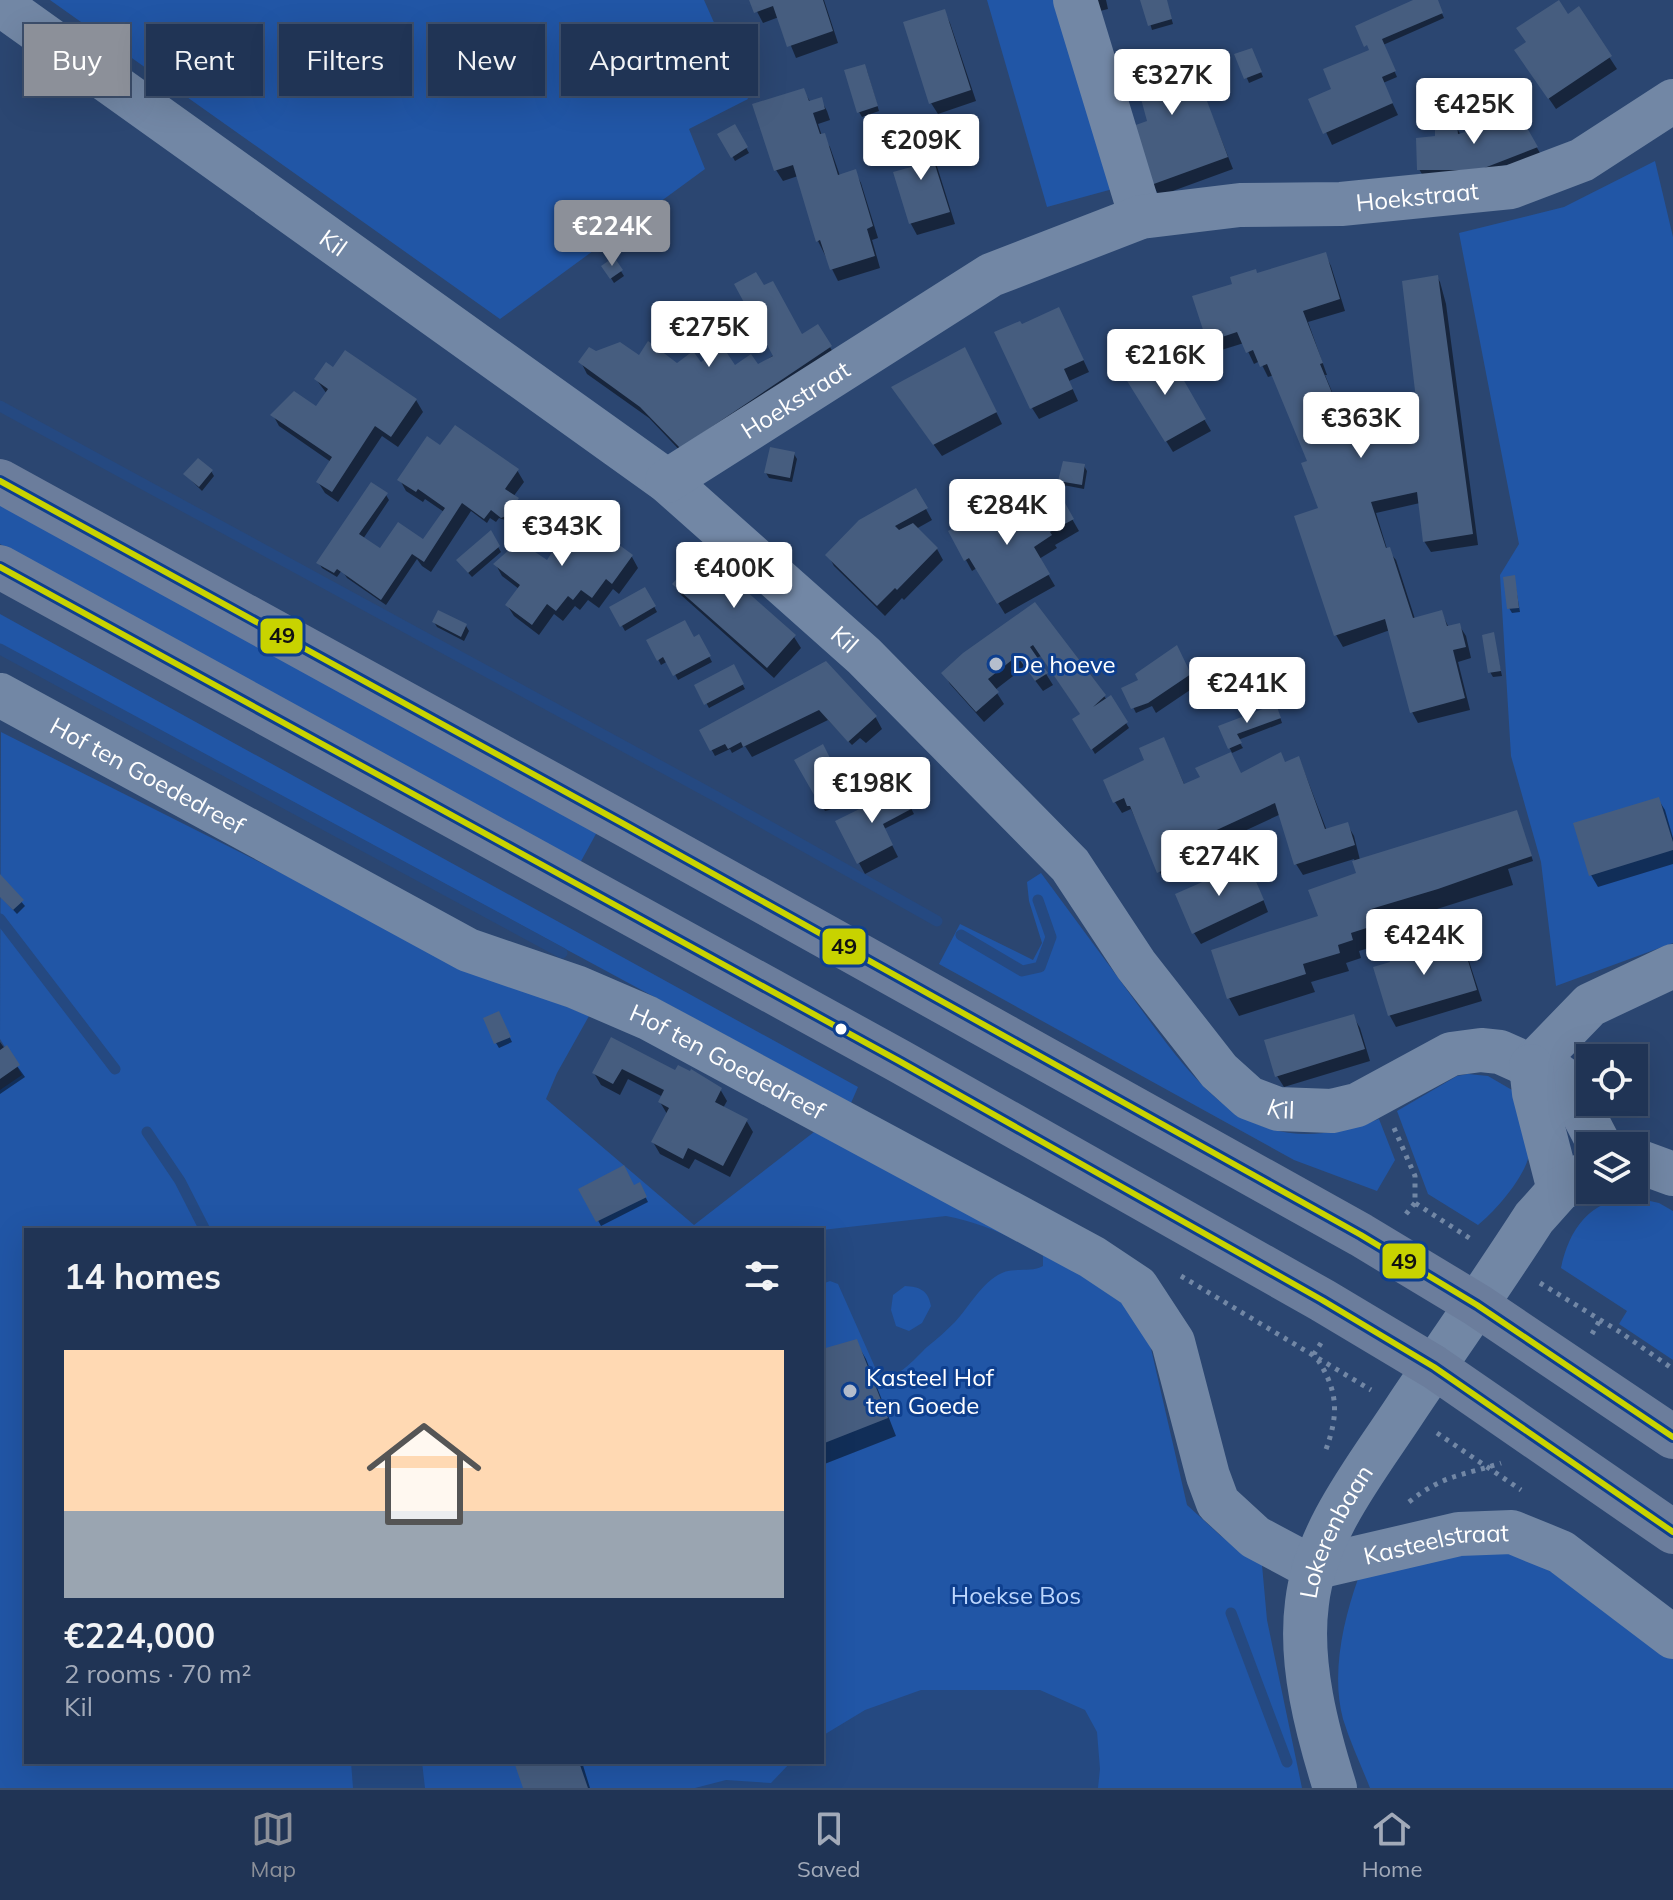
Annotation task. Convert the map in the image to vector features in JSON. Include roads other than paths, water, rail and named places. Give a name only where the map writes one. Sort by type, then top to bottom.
[{"type":"highway","points":[[0,481],[1361,1235],[1477,1305],[1673,1437]]},
{"type":"highway","points":[[0,567],[899,1061],[1322,1300],[1434,1367],[1673,1532]]},
{"type":"street","points":[[1075,0],[1141,217]]},
{"type":"street","name":"Kil","points":[[0,4],[667,481],[864,656],[1070,865],[1136,965],[1219,1071],[1249,1098],[1278,1109],[1332,1111],[1357,1105],[1451,1054],[1481,1050],[1500,1052],[1531,1066],[1551,1070],[1566,1081],[1593,1132]]},
{"type":"street","name":"Hoekstraat","points":[[667,481],[991,275],[1141,217],[1240,205],[1341,204],[1511,187],[1582,160],[1673,101]]},
{"type":"street","name":"Hof ten Goededreef","points":[[0,695],[468,950],[576,987],[648,1018],[1078,1250],[1137,1287],[1173,1342],[1218,1503],[1255,1537],[1313,1568]]},
{"type":"street","points":[[1574,1181],[1534,1093],[1531,1066],[1590,1005],[1673,966]]},
{"type":"street","points":[[1648,1165],[1673,1174]]},
{"type":"street","name":"Lokerenbaan","points":[[1335,1788],[1310,1699],[1306,1605],[1313,1568],[1340,1513],[1534,1218],[1574,1181]]},
{"type":"street","name":"Kasteelstraat","points":[[1313,1568],[1459,1534],[1512,1532],[1561,1552],[1673,1637]]},
{"type":"waterway","points":[[0,406],[717,797],[937,921]]},
{"type":"waterway","points":[[0,649],[562,953]]},
{"type":"waterway","points":[[961,935],[1022,971],[1040,967],[1051,937],[1038,900]]},
{"type":"waterway","points":[[0,919],[115,1069]]},
{"type":"waterway","points":[[147,1132],[180,1181],[204,1228]]},
{"type":"waterway","points":[[1231,1613],[1287,1762]]},
{"type":"place","name":"De hoeve","points":[[996,664]]},
{"type":"place","name":"Kasteel Hof ten Goede","points":[[850,1391]]},
{"type":"park label","name":"Hoekse Bos","points":[[1016,1595]]}]
